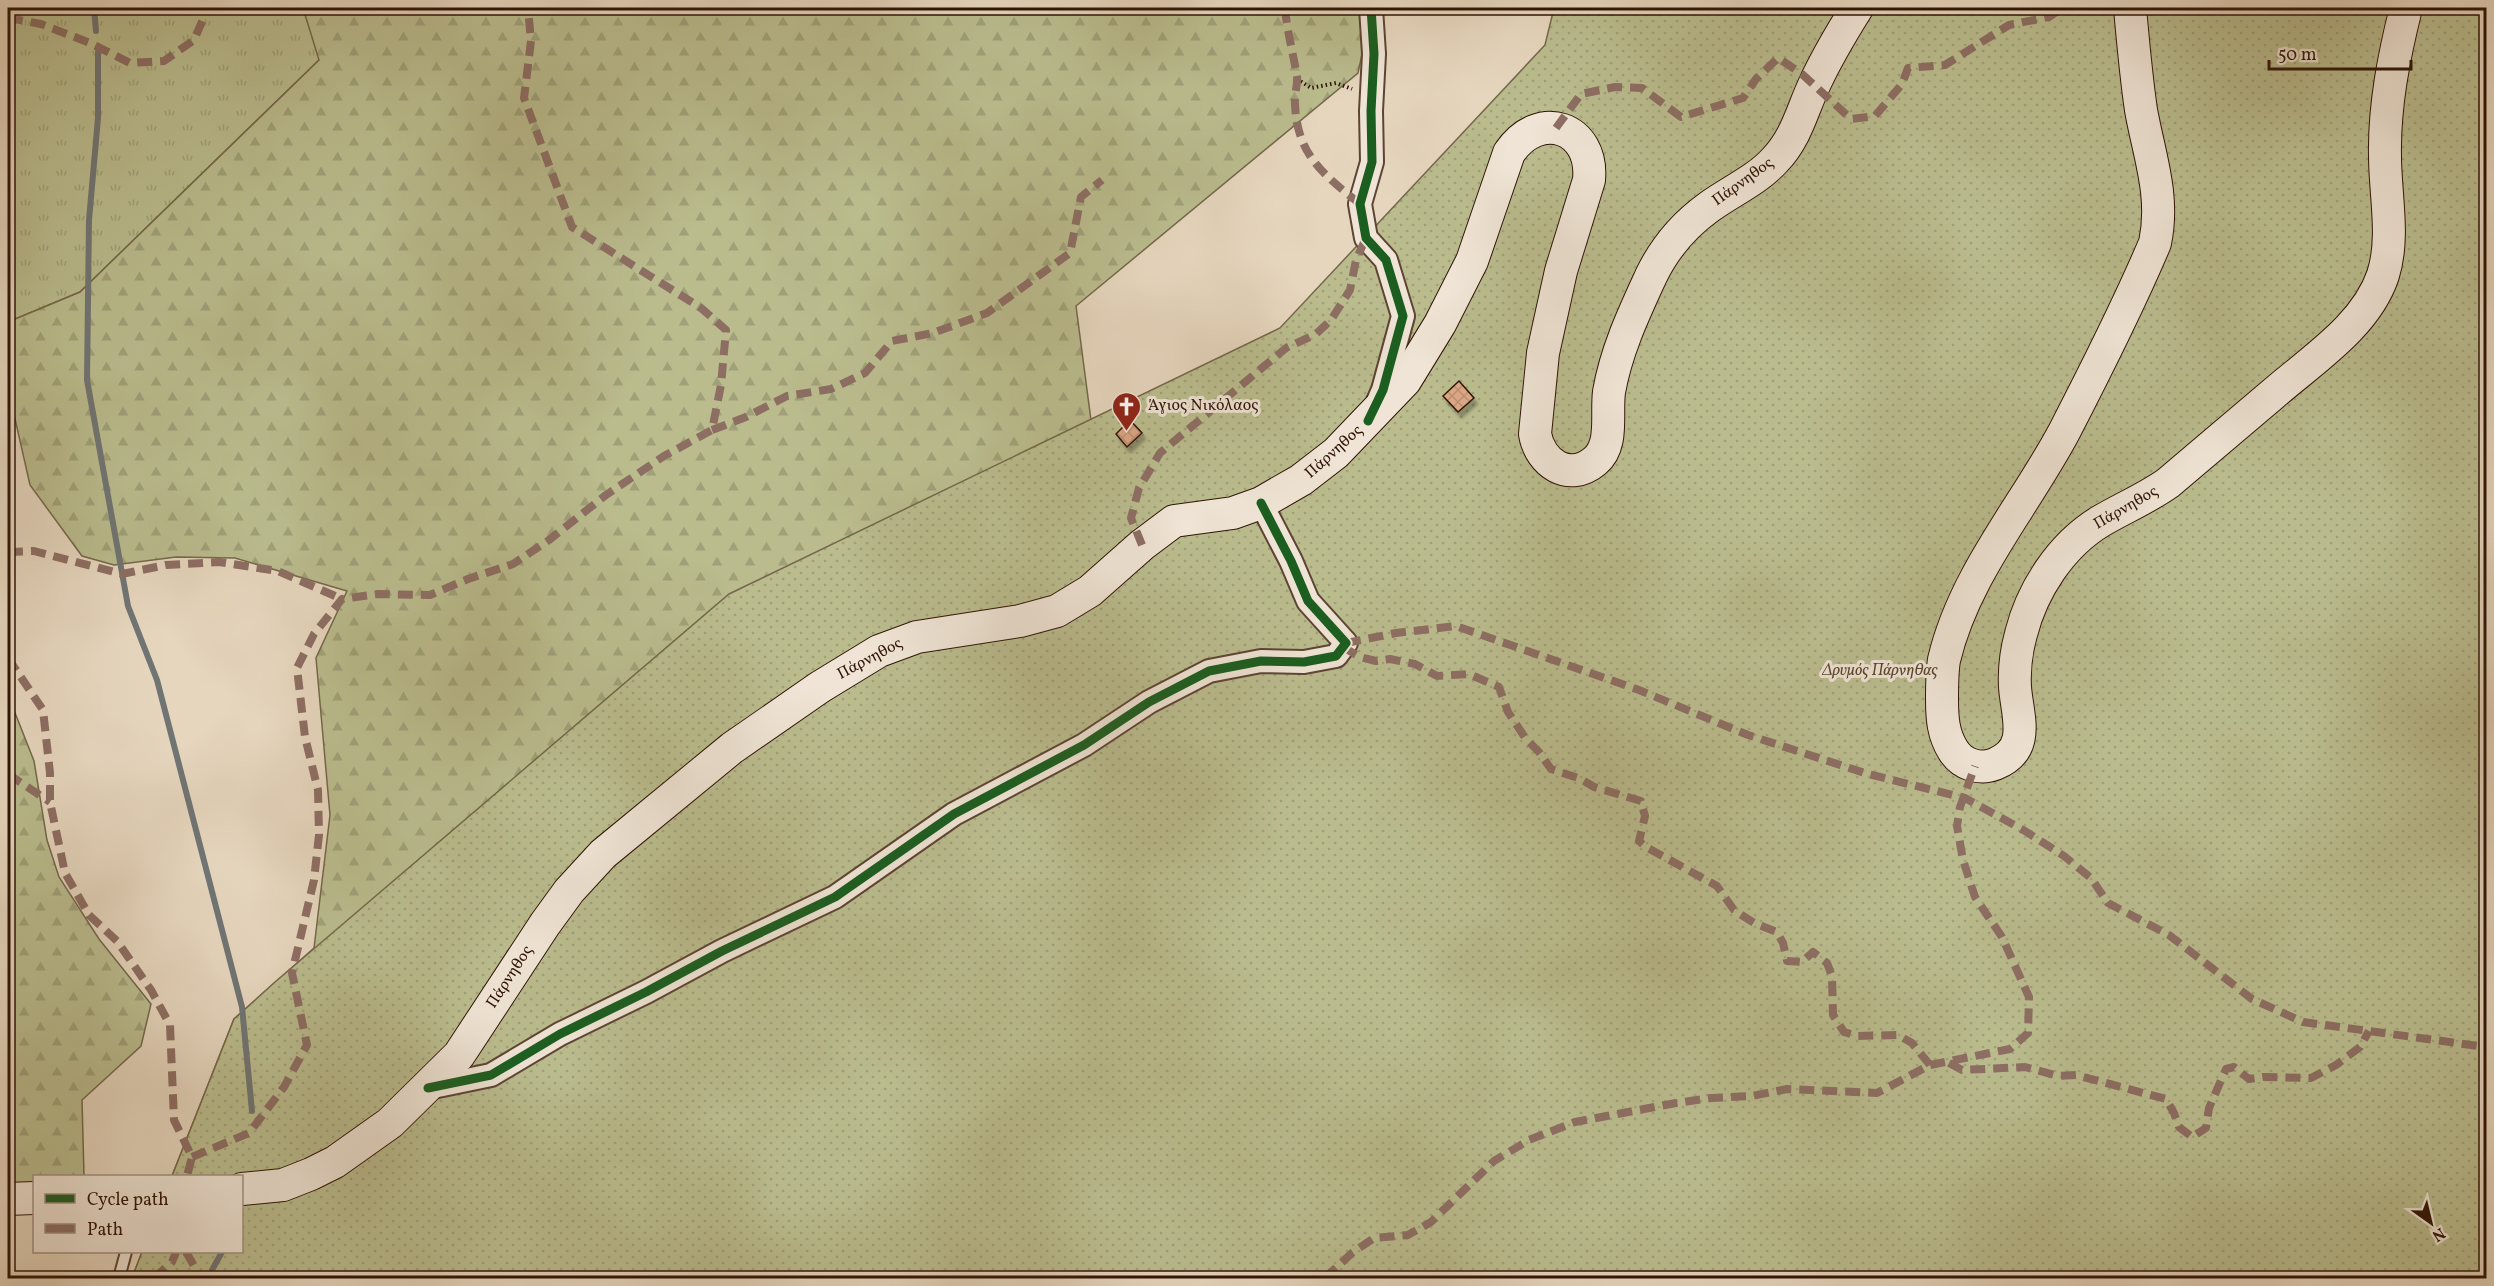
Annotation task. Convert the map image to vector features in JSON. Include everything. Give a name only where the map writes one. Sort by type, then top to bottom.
[{"type":"main road","name":"Πάρνηθος","points":[[243,1190],[283,1185],[335,1162],[390,1123],[459,1055],[545,924],[569,891],[603,854],[732,748],[820,687],[879,651],[917,637],[1020,621],[1057,611],[1090,591],[1173,521],[1233,513],[1261,503],[1301,480],[1336,453],[1405,381],[1440,324],[1472,261],[1509,153],[1517,141],[1528,132],[1542,128],[1556,128],[1580,141],[1587,153],[1590,166],[1589,180],[1561,271],[1543,353],[1535,434],[1537,446],[1543,456],[1551,464],[1562,469],[1574,470],[1586,467],[1596,460],[1604,451],[1608,439],[1610,392],[1621,346],[1654,269],[1678,235],[1693,220],[1763,171],[1785,148],[1796,132],[1828,56],[1857,8]]},
{"type":"main road","name":"Πάρνηθος","points":[[2130,8],[2141,111],[2153,159],[2158,198],[2156,243],[2063,433],[1970,590],[1954,629],[1944,662],[1942,718],[1945,733],[1957,756],[1975,766],[1993,765],[2006,759],[2015,748],[2021,719],[2015,690],[2015,670],[2021,632],[2037,590],[2063,553],[2099,522],[2150,496],[2168,483],[2330,345],[2364,310],[2376,292],[2388,249],[2385,154],[2391,76],[2406,8]]},
{"type":"main road","points":[[8,1199],[33,1198]]},
{"type":"street","points":[[1368,421],[1383,390],[1403,316],[1386,260],[1366,238],[1360,204],[1372,162],[1374,54],[1371,8]]},
{"type":"street","points":[[428,1088],[491,1075],[560,1034],[646,992],[722,951],[835,897],[954,814],[1084,745],[1149,702],[1209,671],[1261,662],[1304,662],[1336,656],[1346,643],[1308,601],[1291,561],[1261,503]]},
{"type":"lane","points":[[119,1253],[120,1277]]},
{"type":"lane","points":[[120,1277],[126,1253]]},
{"type":"path","points":[[1297,79],[1311,88],[1336,83],[1372,95]]},
{"type":"green space","points":[[8,8],[303,8],[320,59],[80,292],[8,322]]},
{"type":"green space","points":[[303,8],[1372,8],[1358,73],[1076,306],[1108,550],[2486,1278],[132,1278],[142,1253],[243,1253],[243,1175],[172,1175],[234,1019],[314,948],[330,815],[316,658],[347,591],[235,558],[176,557],[114,565],[82,556],[30,485],[8,388],[8,322],[80,292],[319,60]]},
{"type":"green space","name":"Δρυμός Πάρνηθας","points":[[1554,8],[2486,8],[2486,1278],[132,1278],[142,1253],[243,1253],[243,1175],[172,1175],[234,1019],[275,982],[729,594],[1280,328],[1545,45]]},
{"type":"green space","points":[[8,695],[34,761],[47,840],[59,877],[99,939],[151,1004],[141,1046],[82,1100],[84,1175],[33,1175],[33,1183],[8,1184]]},
{"type":"building","points":[[1459,381],[1474,398],[1458,412],[1443,396]]},
{"type":"building","points":[[1130,420],[1142,433],[1127,447],[1116,434]]},
{"type":"waterway","points":[[94,8],[96,31]]},
{"type":"waterway","points":[[98,52],[98,118],[89,220],[87,380],[128,606],[157,680],[242,1007],[252,1111]]},
{"type":"waterway","points":[[212,1270],[221,1253]]},
{"type":"marked path","points":[[8,18],[41,24],[90,43],[130,63],[164,61],[194,40],[208,8]]},
{"type":"marked path","points":[[192,1157],[249,1133],[284,1087],[307,1045],[292,973],[314,880],[319,835],[318,790],[305,737],[297,668],[314,634],[342,599],[378,594],[430,595],[513,564],[549,540],[606,495],[664,456],[712,430],[721,385],[726,330],[701,308],[572,227],[524,98],[531,41],[528,8]]},
{"type":"marked path","points":[[1285,8],[1297,76],[1295,104],[1301,137],[1314,162],[1360,204]]},
{"type":"marked path","points":[[1556,128],[1581,94],[1615,87],[1642,88],[1681,117],[1743,98],[1756,79],[1778,58],[1802,74],[1851,119],[1875,116],[1902,84],[1908,68],[1945,65],[2009,25],[2049,17],[2062,8]]},
{"type":"marked path","points":[[712,430],[746,417],[787,396],[831,389],[865,373],[892,341],[933,333],[987,313],[1070,253],[1081,197],[1102,180]]},
{"type":"marked path","points":[[1142,545],[1131,518],[1139,488],[1160,453],[1286,348],[1316,334],[1331,320],[1350,290],[1356,260],[1366,238]]},
{"type":"marked path","points":[[8,552],[34,551],[122,574],[166,565],[219,562],[278,571],[342,599]]},
{"type":"marked path","points":[[1346,643],[1396,633],[1456,626],[1639,690],[1748,735],[1868,774],[1965,798],[2025,831],[2064,856],[2091,878],[2108,903],[2169,935],[2252,999],[2303,1022],[2486,1047]]},
{"type":"marked path","points":[[1343,647],[1360,657],[1376,661],[1390,659],[1415,664],[1437,676],[1469,674],[1499,687],[1508,712],[1526,739],[1551,769],[1581,779],[1594,787],[1641,801],[1645,816],[1639,841],[1717,886],[1734,910],[1754,923],[1777,932],[1783,943],[1787,961],[1802,962],[1813,952],[1827,963],[1832,976],[1833,1015],[1844,1032],[1857,1036],[1898,1035],[1912,1043],[1930,1065]]},
{"type":"marked path","points":[[8,658],[43,710],[50,773],[50,802],[65,873],[89,915],[117,941],[151,990],[170,1025],[174,1120],[192,1157],[187,1175]]},
{"type":"marked path","points":[[1325,1278],[1352,1253],[1374,1238],[1408,1235],[1431,1222],[1494,1161],[1529,1140],[1575,1122],[1676,1103],[1752,1096],[1787,1089],[1877,1093],[1930,1065],[2010,1049],[2028,1033],[2029,997],[2002,937],[1975,897],[1963,860],[1957,826],[1960,807],[1975,766]]},
{"type":"marked path","points":[[8,774],[50,802]]},
{"type":"marked path","points":[[1949,1063],[1962,1070],[2025,1067],[2058,1076],[2076,1075],[2166,1099],[2179,1127],[2192,1137],[2206,1128],[2209,1108],[2226,1069],[2234,1067],[2249,1079],[2311,1078],[2336,1065],[2360,1047],[2369,1031]]},
{"type":"marked path","points":[[154,1278],[172,1262],[176,1253]]},
{"type":"marked path","points":[[187,1253],[201,1278]]},
{"type":"cycle path","points":[[1368,421],[1383,390],[1403,316],[1386,260],[1366,238],[1360,204],[1372,162],[1371,111],[1374,54],[1371,8]]},
{"type":"cycle path","points":[[428,1088],[491,1075],[560,1034],[646,992],[722,951],[835,897],[954,814],[1084,745],[1149,702],[1209,671],[1261,661],[1304,662],[1336,656],[1346,643],[1308,601],[1291,561],[1261,503]]},
{"type":"place","name":"Άγιος Νικόλαος","points":[[1127,432]]}]
